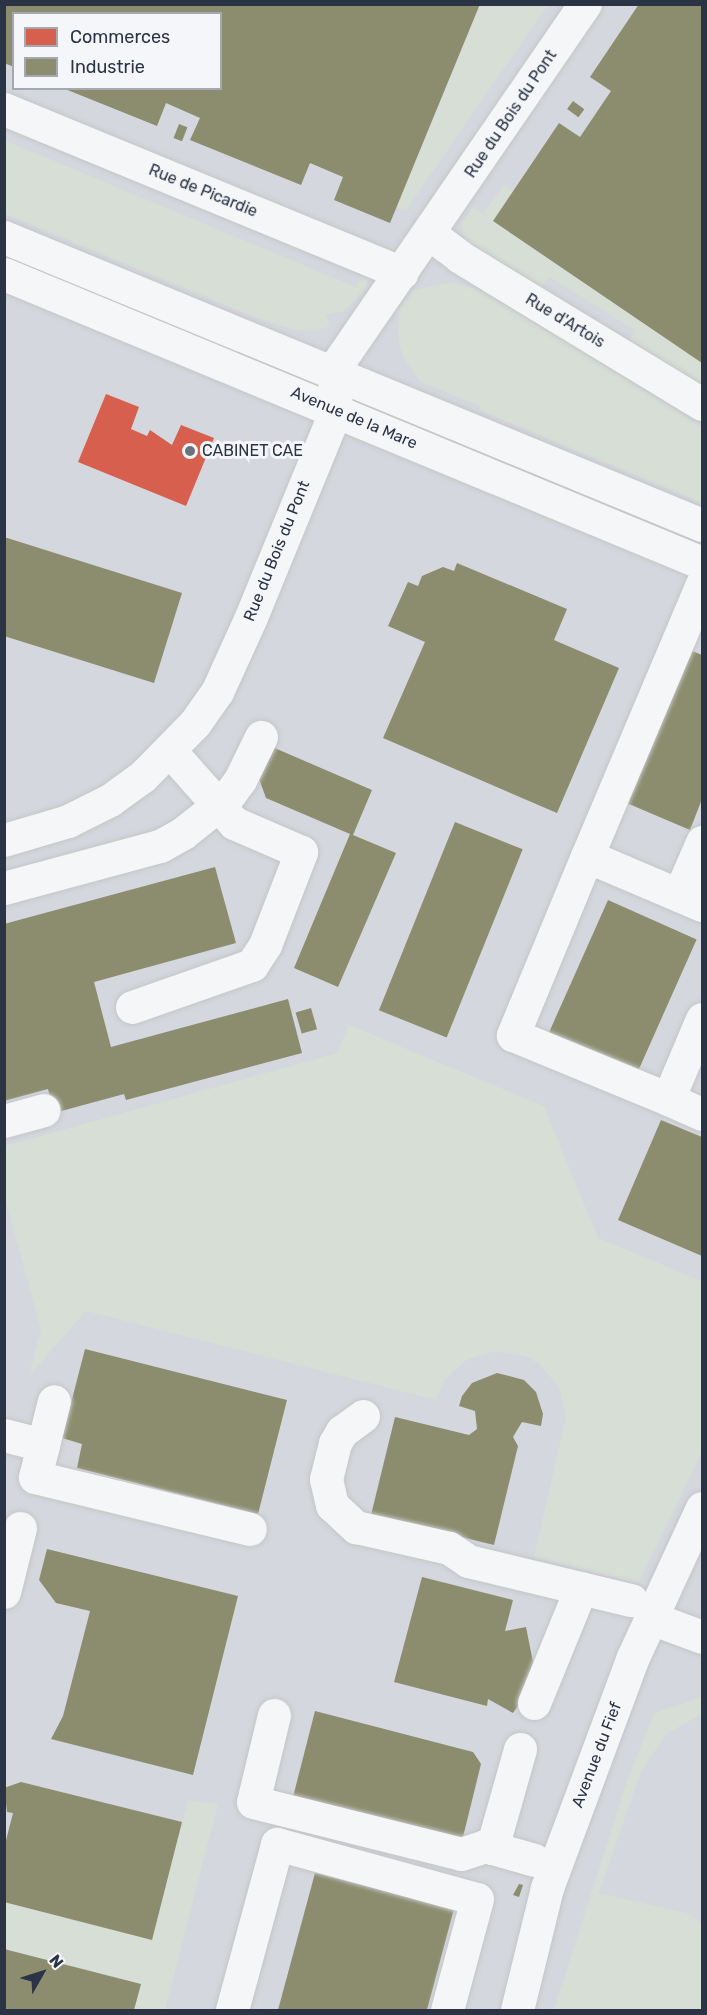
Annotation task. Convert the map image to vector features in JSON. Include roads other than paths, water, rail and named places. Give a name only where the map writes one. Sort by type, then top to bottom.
[{"type":"street","name":"Rue du Bois du Pont","points":[[4,840],[52,826],[110,800],[170,751],[217,692],[336,410],[334,373],[585,4]]},
{"type":"street","name":"Rue de Picardie","points":[[4,109],[401,273]]},
{"type":"street","name":"Rue d'Artois","points":[[430,234],[460,257],[702,404]]},
{"type":"street","name":"Avenue de la Mare","points":[[4,237],[702,525]]},
{"type":"street","name":"Avenue de la Mare","points":[[4,274],[702,563]]},
{"type":"street","points":[[699,604],[587,855],[513,1035],[702,1114]]},
{"type":"street","points":[[4,888],[160,846],[217,807],[240,780],[261,737]]},
{"type":"street","points":[[132,1007],[246,971],[265,945],[301,852],[234,823],[217,807],[170,751]]},
{"type":"street","points":[[52,826],[65,872]]},
{"type":"street","points":[[587,855],[691,900],[702,842]]},
{"type":"street","points":[[668,1099],[702,1018]]},
{"type":"street","points":[[4,1120],[44,1110]]},
{"type":"street","points":[[54,1401],[35,1477],[250,1529]]},
{"type":"street","points":[[363,1416],[339,1437],[326,1479],[326,1491],[342,1517],[356,1527],[449,1548],[468,1561],[581,1588],[641,1609],[702,1637]]},
{"type":"street","points":[[4,1435],[43,1445]]},
{"type":"street","name":"Avenue du Fief","points":[[517,2010],[547,1888],[641,1609],[702,1508]]},
{"type":"street","points":[[4,1592],[20,1528]]},
{"type":"street","points":[[534,1703],[581,1588]]},
{"type":"street","points":[[274,1715],[253,1802],[461,1854],[485,1846],[534,1860]]},
{"type":"street","points":[[492,1848],[520,1749]]},
{"type":"street","points":[[232,2010],[277,1844],[477,1899],[447,2010]]},
{"type":"place","name":"CABINET CAE","points":[[190,451]]}]
